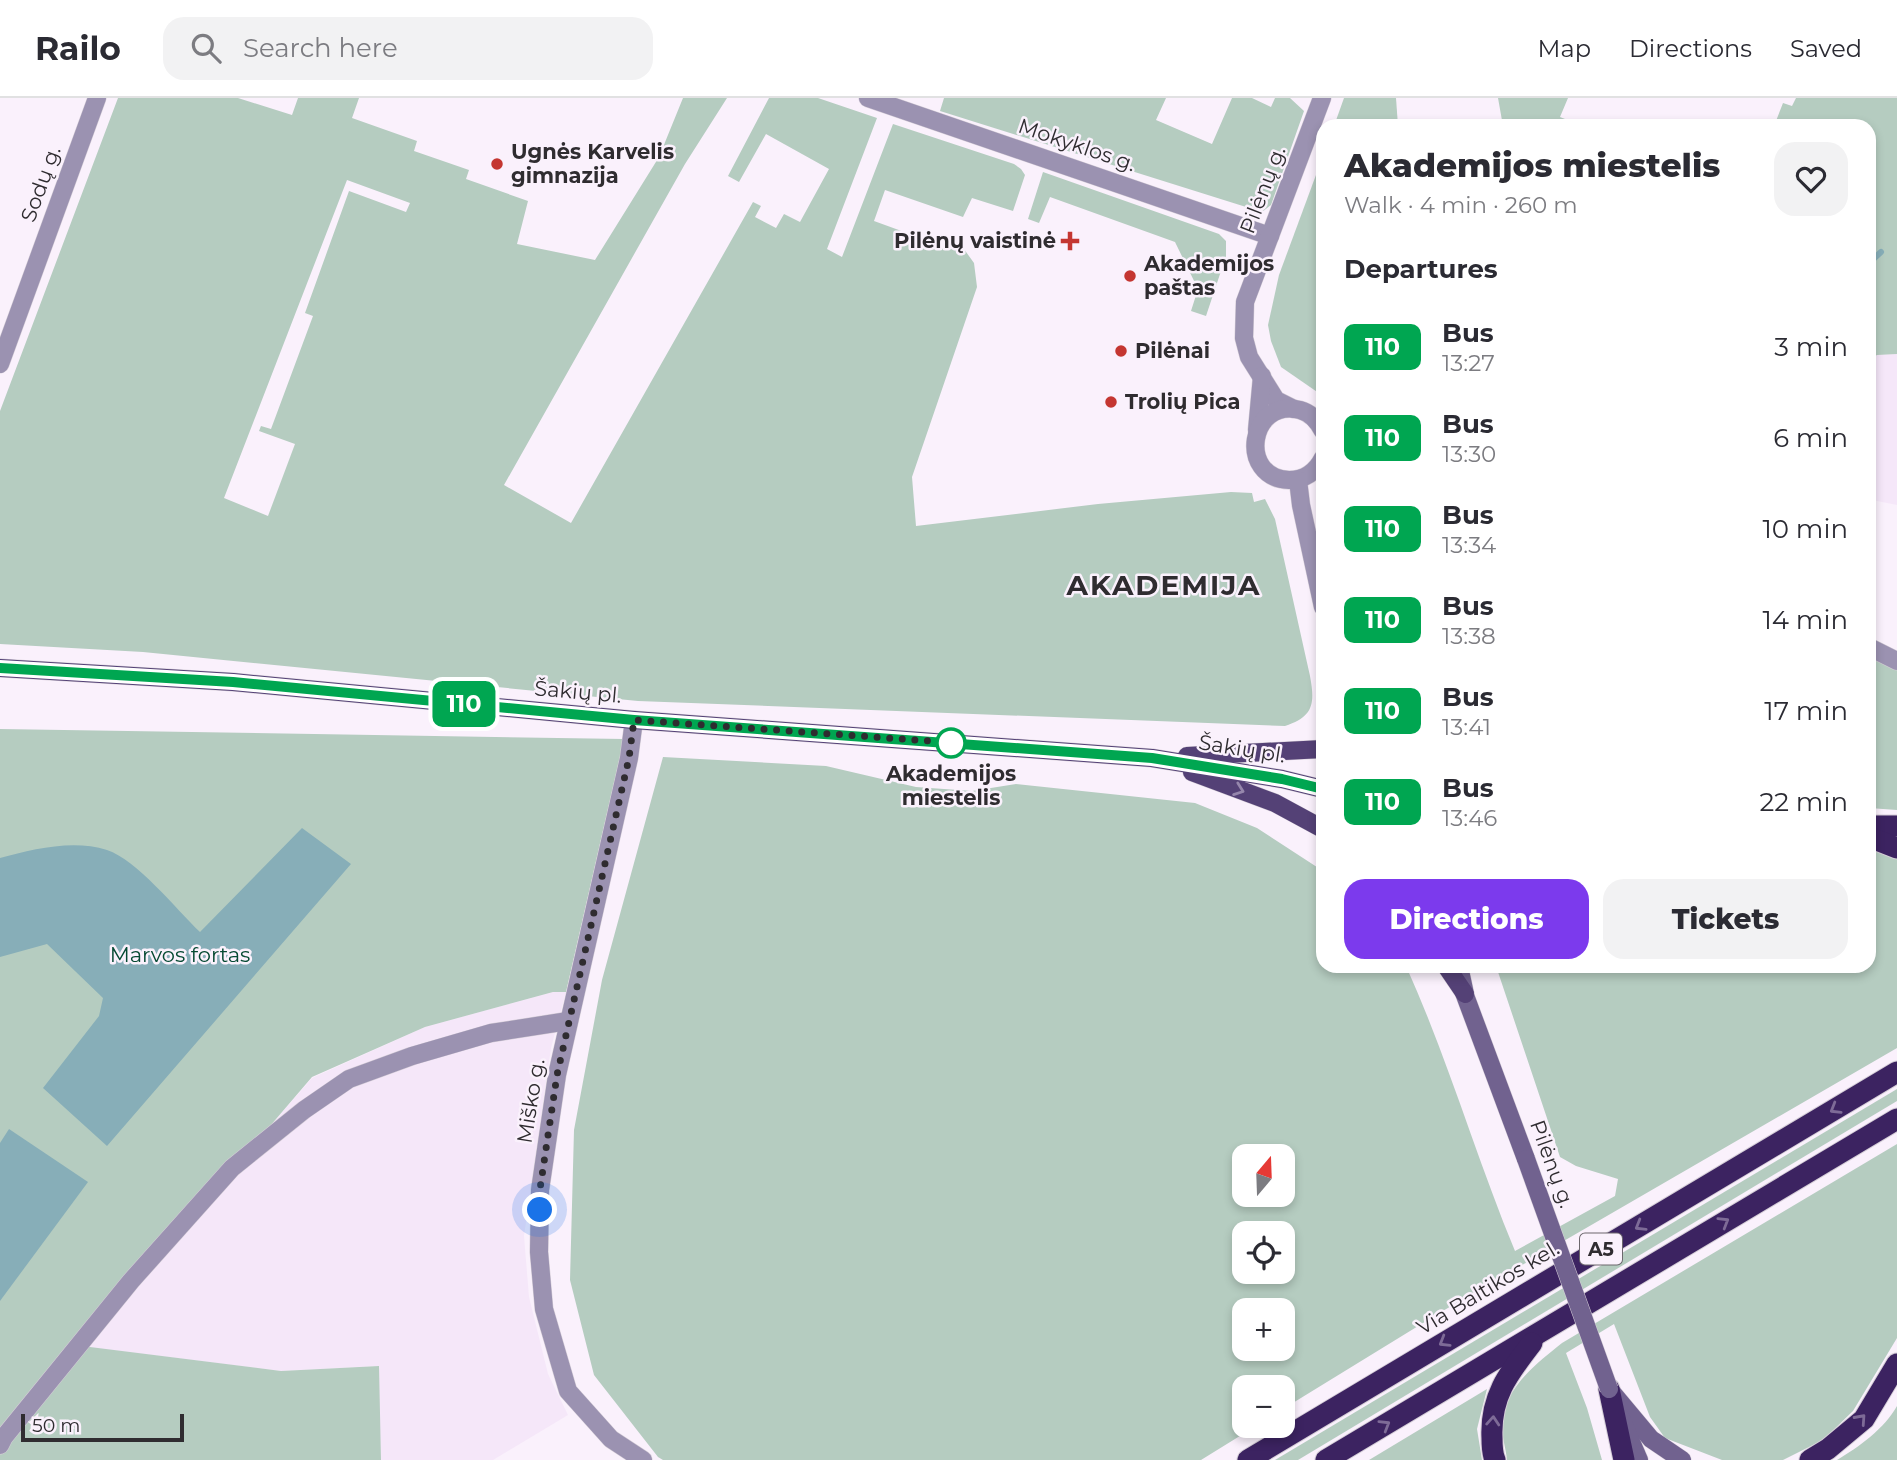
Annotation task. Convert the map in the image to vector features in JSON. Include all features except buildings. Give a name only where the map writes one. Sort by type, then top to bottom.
[{"type":"highway","points":[[1876,826],[1897,826]]},
{"type":"highway","points":[[1876,840],[1897,848]]},
{"type":"highway","name":"Via Baltikos kel.","points":[[1248,1460],[1896,1072]]},
{"type":"highway","name":"A5","points":[[1326,1460],[1897,1119]]},
{"type":"highway","points":[[1495,1460],[1491,1417],[1499,1393],[1539,1333]]},
{"type":"highway","points":[[1810,1460],[1828,1449],[1864,1419],[1897,1364]]},
{"type":"highway","points":[[1609,1389],[1624,1460]]},
{"type":"main road","name":"Šakių pl.","points":[[0,668],[233,682],[634,720],[1152,758],[1282,779],[1316,787]]},
{"type":"main road","name":"Šakių pl.","points":[[1152,758],[1316,749]]},
{"type":"main road","points":[[1152,758],[1275,803],[1316,825]]},
{"type":"main road","points":[[1451,973],[1465,993]]},
{"type":"main road","name":"Pilėnų g.","points":[[1456,973],[1609,1389],[1639,1460]]},
{"type":"main road","name":"Pilėnų g.","points":[[1461,973],[1465,993]]},
{"type":"main road","name":"Pilėnų g.","points":[[1609,1389],[1651,1439],[1682,1460]]},
{"type":"street","name":"Sodų g.","points":[[0,365],[97,98]]},
{"type":"street","name":"Mokyklos g.","points":[[868,98],[1270,236]]},
{"type":"street","name":"Pilėnų g.","points":[[1316,421],[1305,412],[1276,400],[1249,357],[1244,338],[1245,302],[1322,98]]},
{"type":"street","points":[[1262,376],[1258,430],[1254,442],[1262,467],[1284,480],[1297,480],[1316,470]]},
{"type":"street","points":[[1258,430],[1272,414],[1294,409]]},
{"type":"street","points":[[1297,480],[1316,574]]},
{"type":"street","points":[[1311,550],[1316,561]]},
{"type":"street","points":[[1876,650],[1897,660]]},
{"type":"street","name":"Miško g.","points":[[634,720],[629,758],[557,1075],[540,1189],[539,1252],[544,1309],[568,1391],[611,1439],[643,1460]]},
{"type":"street","points":[[0,1445],[131,1281],[232,1168],[304,1110],[349,1079],[412,1056],[491,1033],[568,1021]]},
{"type":"shaded area","points":[[1897,354],[1897,505],[1876,500],[1877,355]]},
{"type":"shaded area","points":[[553,992],[566,992],[551,1048],[524,1236],[529,1297],[548,1374],[568,1415],[493,1460],[381,1460],[378,1366],[281,1371],[78,1346],[312,1078],[425,1027]]},
{"type":"green space","points":[[118,98],[238,98],[292,115],[298,98],[359,98],[352,118],[417,141],[414,151],[469,170],[466,179],[528,201],[517,244],[595,260],[659,157],[683,98],[727,98],[685,164],[504,485],[571,523],[753,202],[761,206],[755,217],[776,228],[784,214],[800,222],[829,169],[766,134],[739,182],[728,176],[769,98],[818,98],[877,118],[827,249],[842,257],[893,124],[1014,164],[1025,175],[1013,211],[972,198],[963,217],[885,190],[874,221],[951,249],[956,238],[974,263],[977,287],[912,477],[916,526],[1098,504],[1231,492],[1252,493],[1254,502],[1265,499],[1275,519],[1310,676],[1312,701],[1302,718],[1285,726],[638,701],[143,652],[0,644],[0,411]],"holes":[[[347,180],[410,203],[406,212],[349,191],[305,313],[313,316],[271,429],[261,426],[259,431],[295,444],[268,516],[224,498]]]},
{"type":"green space","points":[[944,98],[1166,98],[1156,120],[1212,144],[1232,98],[1252,98],[1271,107],[1275,98],[1290,98],[1304,111],[1271,205],[1262,212],[940,111]]},
{"type":"green space","points":[[1344,98],[1396,98],[1398,119],[1336,119]]},
{"type":"green space","points":[[1498,98],[1568,98],[1560,117],[1565,119],[1502,119]]},
{"type":"green space","points":[[1796,98],[1897,98],[1897,354],[1876,356],[1876,119],[1777,119],[1783,103],[1792,106]]},
{"type":"green space","points":[[1043,172],[1219,234],[1226,241],[1226,256],[1206,316],[1191,311],[1198,289],[1175,242],[1050,197],[1039,223],[1028,219]]},
{"type":"green space","points":[[1316,175],[1316,391],[1281,367],[1271,341],[1268,325],[1279,275]]},
{"type":"green space","points":[[1876,660],[1897,670],[1897,810],[1876,808]]},
{"type":"green space","name":"Marvos fortas","points":[[0,729],[624,739],[566,992],[553,992],[425,1027],[312,1077],[82,1346],[281,1371],[379,1366],[381,1460],[0,1460]]},
{"type":"green space","points":[[663,757],[826,766],[916,787],[972,791],[1016,784],[1195,803],[1257,828],[1316,866],[1316,973],[1409,973],[1515,1251],[1615,1196],[1618,1179],[1576,1166],[1560,1157],[1498,973],[1876,973],[1876,839],[1897,838],[1897,1048],[1441,1312],[1295,1402],[1295,1375],[1232,1375],[1232,1438],[1237,1438],[1201,1460],[663,1460],[594,1375],[570,1280],[574,1130],[602,980]]},
{"type":"green space","points":[[1897,1089],[1897,1101],[1298,1460],[1275,1460]]},
{"type":"green space","points":[[1897,1144],[1897,1338],[1853,1411],[1823,1440],[1783,1460],[1722,1460],[1665,1438],[1650,1417],[1614,1324],[1566,1353],[1587,1408],[1602,1460],[1507,1460],[1502,1427],[1508,1401],[1522,1379],[1552,1351]]},
{"type":"green space","points":[[1487,1389],[1477,1429],[1482,1460],[1369,1460]]},
{"type":"green space","points":[[1897,1406],[1897,1460],[1837,1460],[1871,1436],[1886,1422]]},
{"type":"water","points":[[302,828],[351,864],[107,1146],[43,1088],[99,1016],[103,998],[47,944],[0,957],[0,858],[67,845],[107,850],[119,855],[143,874],[200,932]]},
{"type":"water","points":[[9,1129],[88,1182],[0,1301],[0,1143]]},
{"type":"waterway","points":[[1876,257],[1881,252]]},
{"type":"bus line","name":"110","points":[[0,668],[233,682],[634,720],[1152,758],[1316,787]]},
{"type":"place","name":"Ugnės Karvelis gimnazija","points":[[497,164]]},
{"type":"place","name":"Pilėnų vaistinė","points":[[1070,241]]},
{"type":"place","name":"Akademijos paštas","points":[[1130,276]]},
{"type":"place","name":"Pilėnai","points":[[1121,351]]},
{"type":"place","name":"Trolių Pica","points":[[1111,402]]},
{"type":"place","name":"Akademijos miestelis","points":[[951,743]]},
{"type":"district","name":"AKADEMIJA","points":[[1164,585]]},
{"type":"route","points":[[540,1210],[540,1189],[557,1075],[629,758],[634,720],[958,743],[951,743]]}]
